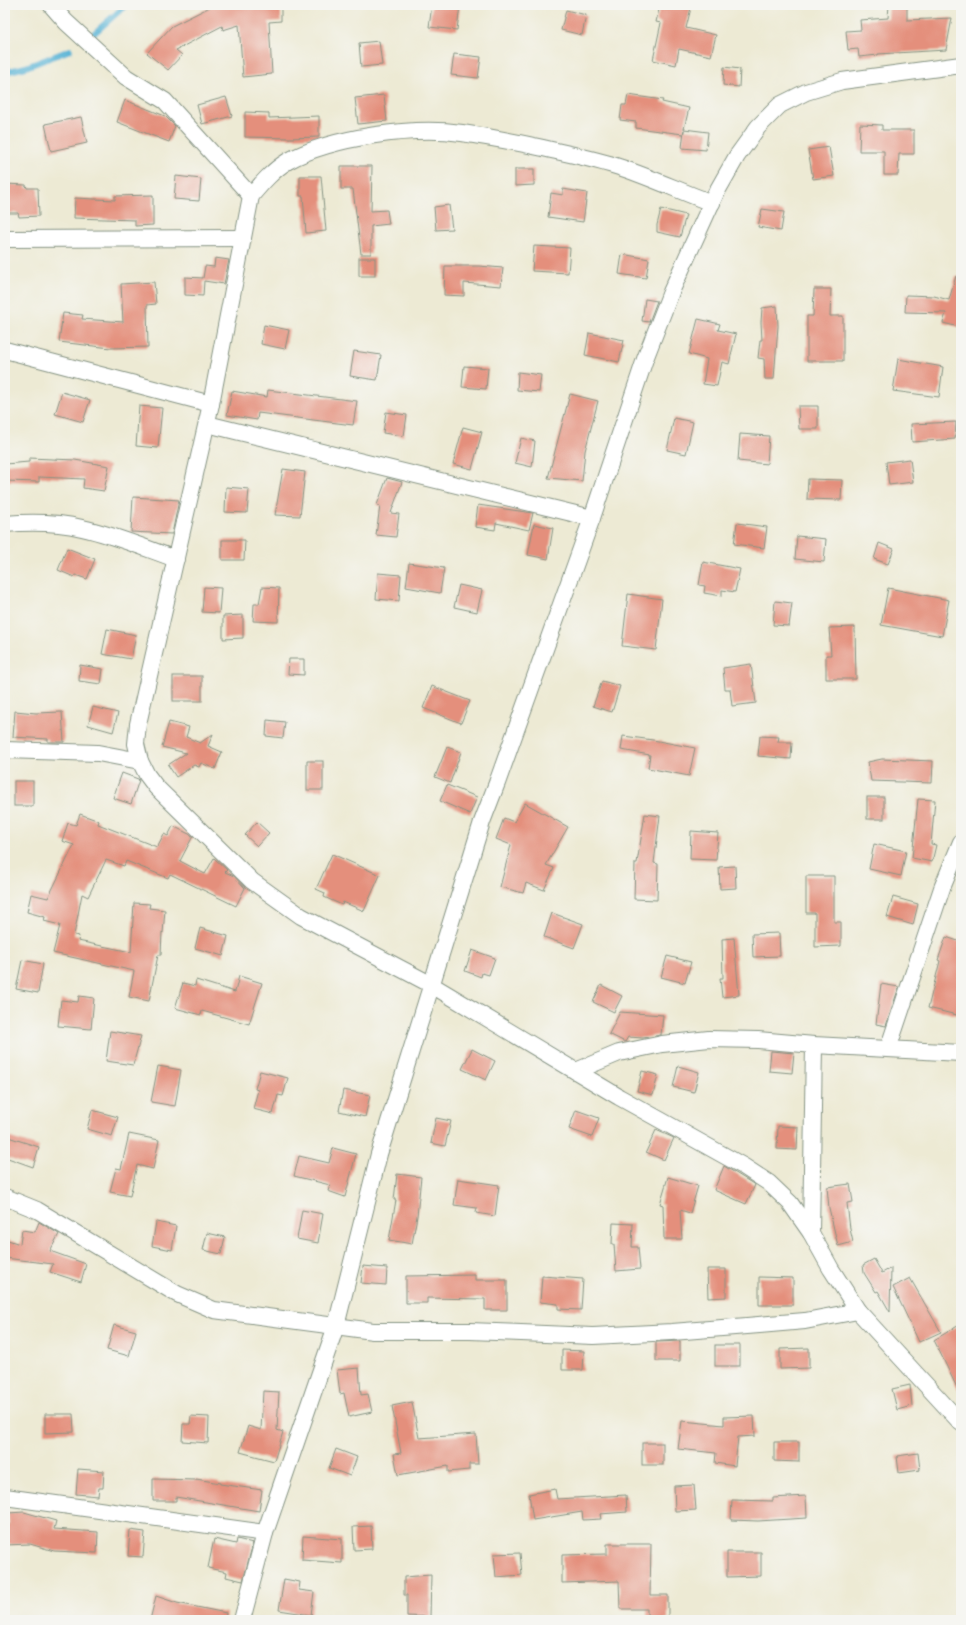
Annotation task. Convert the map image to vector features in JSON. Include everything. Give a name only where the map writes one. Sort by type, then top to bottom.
[{"type":"street","points":[[52,5],[66,22],[126,77],[165,101],[251,196]]},
{"type":"street","points":[[242,1620],[265,1533],[336,1326],[379,1154],[430,984],[482,822],[500,776],[592,518],[645,359],[671,292],[712,203],[737,156],[758,127],[780,106],[806,92],[842,81],[961,65]]},
{"type":"street","points":[[712,203],[623,168],[581,156],[517,142],[461,133],[429,132],[380,135],[347,140],[316,149],[287,162],[266,178],[251,196],[207,424],[155,647],[138,724],[136,744],[140,761],[147,775],[156,787],[252,880],[301,916],[430,984],[619,1097],[743,1166],[769,1183],[790,1203],[811,1233],[831,1269],[858,1311],[961,1423]]},
{"type":"street","points":[[5,239],[244,238]]},
{"type":"street","points":[[5,350],[211,404]]},
{"type":"street","points":[[207,424],[592,518]]},
{"type":"street","points":[[5,524],[23,522],[54,524],[81,528],[106,534],[176,560]]},
{"type":"street","points":[[5,750],[98,753],[140,761]]},
{"type":"street","points":[[888,1049],[942,888],[961,842]]},
{"type":"street","points":[[576,1071],[619,1053],[662,1044],[709,1039],[758,1040],[814,1045],[961,1052]]},
{"type":"street","points":[[811,1233],[814,1045]]},
{"type":"street","points":[[5,1197],[37,1210],[177,1294],[214,1310],[373,1331],[462,1330],[593,1336],[672,1332],[805,1321],[858,1311]]},
{"type":"street","points":[[5,1497],[265,1533]]},
{"type":"building","points":[[214,5],[281,5],[281,21],[269,22],[272,74],[243,77],[239,25],[223,30],[222,26],[176,50],[182,55],[168,70],[147,53],[172,26]]},
{"type":"building","points":[[432,5],[460,5],[457,30],[429,27]]},
{"type":"building","points":[[660,5],[677,5],[691,8],[686,28],[716,35],[711,56],[679,49],[676,65],[653,60],[661,23],[656,22]]},
{"type":"building","points":[[889,5],[907,5],[907,20],[952,18],[946,50],[878,54],[859,57],[858,49],[848,50],[846,31],[861,30],[860,20],[888,18]]},
{"type":"building","points":[[566,10],[586,15],[582,35],[561,30]]},
{"type":"building","points":[[379,41],[382,65],[361,67],[359,43]]},
{"type":"building","points":[[454,54],[481,57],[478,78],[451,75]]},
{"type":"building","points":[[724,67],[740,69],[739,87],[723,85]]},
{"type":"building","points":[[384,95],[387,121],[358,124],[355,98]]},
{"type":"building","points":[[628,95],[663,100],[662,102],[689,108],[684,129],[708,132],[706,150],[682,148],[684,130],[683,134],[636,128],[636,122],[620,120],[622,105],[626,105]]},
{"type":"building","points":[[226,97],[232,116],[202,124],[197,105]]},
{"type":"building","points":[[125,100],[165,116],[175,126],[169,142],[117,122]]},
{"type":"building","points":[[245,112],[269,113],[269,118],[319,116],[319,137],[245,137]]},
{"type":"building","points":[[81,117],[87,143],[51,151],[45,124]]},
{"type":"building","points":[[860,124],[882,125],[882,130],[914,130],[914,154],[899,154],[898,175],[884,175],[884,151],[859,151]]},
{"type":"building","points":[[829,147],[834,176],[813,179],[808,150]]},
{"type":"building","points":[[341,166],[372,166],[371,211],[387,210],[389,224],[371,226],[371,254],[361,254],[353,189],[341,189]]},
{"type":"building","points":[[515,169],[534,169],[534,185],[515,186]]},
{"type":"building","points":[[176,176],[201,179],[199,201],[174,199]]},
{"type":"building","points":[[300,176],[321,176],[326,231],[306,233],[303,196],[300,196]]},
{"type":"building","points":[[5,184],[26,185],[27,188],[38,188],[39,216],[19,217],[18,213],[5,213]]},
{"type":"building","points":[[563,189],[587,193],[583,222],[548,217],[551,193],[563,195]]},
{"type":"building","points":[[153,195],[153,225],[135,226],[135,220],[74,218],[75,198],[115,200],[115,196]]},
{"type":"building","points":[[449,205],[452,229],[436,230],[434,207]]},
{"type":"building","points":[[661,209],[686,215],[680,237],[657,232]]},
{"type":"building","points":[[762,209],[784,212],[781,231],[758,227]]},
{"type":"building","points":[[534,246],[570,248],[568,273],[532,271]]},
{"type":"building","points":[[622,254],[649,259],[646,278],[619,274]]},
{"type":"building","points":[[215,258],[229,260],[224,284],[204,281],[203,296],[185,295],[185,277],[203,278],[205,266],[214,267]]},
{"type":"building","points":[[359,258],[375,258],[375,276],[359,276]]},
{"type":"building","points":[[445,266],[503,268],[501,286],[464,283],[464,296],[444,295]]},
{"type":"building","points":[[956,276],[961,277],[961,318],[959,327],[943,323],[946,313],[905,312],[906,295],[934,296],[949,300]]},
{"type":"building","points":[[154,282],[156,304],[147,305],[148,347],[111,348],[59,342],[63,313],[83,315],[82,319],[123,322],[121,284]]},
{"type":"building","points":[[814,289],[831,289],[830,316],[843,316],[843,361],[807,361],[807,316],[813,316]]},
{"type":"building","points":[[645,299],[657,301],[649,322],[642,321]]},
{"type":"building","points":[[777,306],[778,326],[774,379],[765,379],[764,359],[758,358],[760,340],[762,340],[762,308]]},
{"type":"building","points":[[698,319],[720,324],[718,330],[736,334],[729,364],[722,362],[717,386],[703,384],[707,359],[689,354]]},
{"type":"building","points":[[264,325],[289,330],[285,349],[261,344]]},
{"type":"building","points":[[589,333],[624,340],[619,362],[585,355]]},
{"type":"building","points":[[354,351],[381,355],[377,380],[350,376]]},
{"type":"building","points":[[898,359],[943,367],[939,397],[893,391]]},
{"type":"building","points":[[464,366],[488,368],[486,389],[462,387]]},
{"type":"building","points":[[518,372],[541,375],[539,392],[517,390]]},
{"type":"building","points":[[268,390],[357,401],[353,425],[258,413],[257,420],[227,415],[232,391],[267,397]]},
{"type":"building","points":[[62,392],[90,400],[83,422],[55,414]]},
{"type":"building","points":[[570,394],[598,401],[585,451],[582,481],[548,478]]},
{"type":"building","points":[[139,406],[162,408],[158,448],[136,446]]},
{"type":"building","points":[[798,406],[818,406],[818,429],[799,429]]},
{"type":"building","points":[[386,412],[407,415],[404,436],[383,433]]},
{"type":"building","points":[[674,418],[693,422],[686,454],[667,450]]},
{"type":"building","points":[[956,422],[955,439],[912,442],[911,424]]},
{"type":"building","points":[[463,427],[482,432],[472,469],[453,464]]},
{"type":"building","points":[[740,434],[769,436],[767,464],[738,461]]},
{"type":"building","points":[[521,438],[535,441],[532,467],[515,463]]},
{"type":"building","points":[[29,458],[75,460],[109,466],[104,491],[83,488],[84,479],[39,477],[39,482],[5,481],[5,464],[29,462]]},
{"type":"building","points":[[910,459],[913,482],[889,485],[886,462]]},
{"type":"building","points":[[283,469],[305,472],[300,516],[275,515]]},
{"type":"building","points":[[387,478],[402,482],[391,513],[399,514],[396,537],[376,535],[380,506],[377,505]]},
{"type":"building","points":[[808,479],[842,480],[841,500],[807,499]]},
{"type":"building","points":[[226,487],[249,489],[247,513],[225,512]]},
{"type":"building","points":[[133,497],[179,500],[172,534],[131,532]]},
{"type":"building","points":[[478,505],[533,513],[529,530],[496,523],[495,530],[475,527]]},
{"type":"building","points":[[737,523],[767,527],[764,548],[734,544]]},
{"type":"building","points":[[534,524],[553,528],[548,559],[528,555]]},
{"type":"building","points":[[797,536],[826,539],[824,562],[795,559]]},
{"type":"building","points":[[222,540],[245,540],[244,560],[222,560]]},
{"type":"building","points":[[879,543],[894,549],[888,564],[874,559]]},
{"type":"building","points":[[67,548],[95,559],[87,579],[75,575],[74,577],[58,570]]},
{"type":"building","points":[[703,562],[740,569],[735,592],[722,590],[722,596],[704,593],[705,586],[699,585]]},
{"type":"building","points":[[409,563],[444,568],[440,593],[406,587]]},
{"type":"building","points":[[378,573],[401,575],[399,601],[376,599]]},
{"type":"building","points":[[459,585],[482,590],[477,612],[454,607]]},
{"type":"building","points":[[204,587],[221,588],[219,613],[202,612]]},
{"type":"building","points":[[262,587],[279,588],[278,622],[253,621],[254,604],[259,604]]},
{"type":"building","points":[[888,588],[949,600],[942,636],[881,625]]},
{"type":"building","points":[[628,594],[662,599],[656,650],[622,646]]},
{"type":"building","points":[[775,601],[792,603],[789,626],[773,625]]},
{"type":"building","points":[[243,615],[243,638],[223,639],[223,616]]},
{"type":"building","points":[[855,627],[856,679],[826,679],[826,655],[831,655],[829,628]]},
{"type":"building","points":[[107,629],[136,635],[131,659],[102,654]]},
{"type":"building","points":[[289,659],[304,659],[304,675],[288,674]]},
{"type":"building","points":[[751,664],[756,703],[732,706],[730,689],[725,689],[723,668]]},
{"type":"building","points":[[80,665],[103,669],[101,684],[79,681]]},
{"type":"building","points":[[173,676],[202,676],[202,701],[173,701]]},
{"type":"building","points":[[602,681],[620,686],[612,712],[593,706]]},
{"type":"building","points":[[432,686],[470,701],[461,723],[423,708]]},
{"type":"building","points":[[93,707],[118,713],[113,732],[88,725]]},
{"type":"building","points":[[15,711],[36,713],[62,712],[64,742],[48,742],[48,739],[13,737]]},
{"type":"building","points":[[267,720],[285,722],[283,738],[266,736]]},
{"type":"building","points":[[169,722],[189,727],[186,737],[200,743],[213,734],[208,746],[222,752],[215,769],[201,763],[199,767],[194,765],[176,777],[168,765],[186,753],[162,747]]},
{"type":"building","points":[[623,736],[695,748],[689,776],[648,768],[650,755],[621,750]]},
{"type":"building","points":[[760,736],[779,737],[778,742],[792,742],[791,759],[758,756]]},
{"type":"building","points":[[447,747],[461,752],[450,783],[435,777]]},
{"type":"building","points":[[882,759],[933,761],[932,783],[871,781],[868,762]]},
{"type":"building","points":[[307,761],[323,761],[323,790],[307,790]]},
{"type":"building","points":[[122,773],[139,780],[131,804],[113,798]]},
{"type":"building","points":[[14,781],[33,781],[33,806],[14,806]]},
{"type":"building","points":[[447,785],[477,797],[470,814],[440,801]]},
{"type":"building","points":[[867,797],[884,797],[884,819],[867,819]]},
{"type":"building","points":[[918,799],[935,800],[931,844],[936,845],[932,862],[912,858]]},
{"type":"building","points":[[525,803],[568,827],[546,865],[554,868],[544,890],[526,883],[523,893],[500,887],[511,845],[496,839],[504,818],[514,822]]},
{"type":"building","points":[[80,814],[99,821],[98,824],[157,847],[164,834],[168,836],[173,826],[193,836],[180,861],[205,874],[214,858],[227,870],[225,872],[234,876],[245,888],[236,906],[170,874],[168,878],[126,861],[124,866],[106,860],[88,897],[82,894],[74,935],[79,936],[78,941],[131,952],[134,903],[150,904],[149,908],[165,910],[161,955],[158,955],[149,1001],[129,997],[134,971],[53,953],[60,925],[44,921],[45,917],[27,912],[31,894],[48,898],[74,845],[62,841],[68,823],[76,825]]},
{"type":"building","points":[[645,814],[660,816],[654,863],[658,864],[657,900],[634,899],[635,863],[637,863]]},
{"type":"building","points":[[257,822],[269,833],[257,846],[245,835]]},
{"type":"building","points":[[691,831],[718,833],[716,860],[690,859]]},
{"type":"building","points":[[874,844],[906,851],[901,876],[869,869]]},
{"type":"building","points":[[332,854],[380,875],[364,911],[343,902],[342,905],[324,897],[325,893],[316,889]]},
{"type":"building","points":[[735,866],[736,888],[720,889],[719,867]]},
{"type":"building","points":[[806,876],[834,876],[834,922],[841,922],[841,946],[815,947],[815,913],[806,913]]},
{"type":"building","points":[[893,897],[918,904],[913,925],[887,917]]},
{"type":"building","points":[[552,913],[583,924],[574,948],[544,937]]},
{"type":"building","points":[[200,928],[228,936],[223,956],[195,948]]},
{"type":"building","points":[[779,933],[780,956],[753,957],[752,934]]},
{"type":"building","points":[[946,937],[961,942],[961,1016],[928,1008],[940,961],[938,960]]},
{"type":"building","points":[[734,938],[739,995],[722,997],[720,978],[723,978],[722,939]]},
{"type":"building","points":[[472,950],[495,958],[489,975],[482,973],[481,977],[465,971]]},
{"type":"building","points":[[667,956],[691,962],[685,983],[661,977]]},
{"type":"building","points":[[22,960],[43,964],[38,993],[16,989]]},
{"type":"building","points":[[239,976],[262,983],[249,1024],[202,1011],[201,1015],[175,1008],[183,983],[195,986],[196,980],[235,992]]},
{"type":"building","points":[[881,984],[899,987],[886,1026],[876,1024]]},
{"type":"building","points":[[601,985],[622,996],[614,1012],[593,1002]]},
{"type":"building","points":[[79,996],[94,998],[91,1029],[58,1026],[61,1000],[78,1002]]},
{"type":"building","points":[[620,1012],[663,1015],[661,1035],[643,1038],[628,1037],[625,1042],[609,1034]]},
{"type":"building","points":[[110,1031],[141,1036],[133,1065],[106,1061]]},
{"type":"building","points":[[472,1049],[495,1061],[486,1080],[462,1069]]},
{"type":"building","points":[[771,1051],[794,1053],[792,1073],[769,1071]]},
{"type":"building","points":[[158,1066],[181,1070],[175,1106],[151,1102]]},
{"type":"building","points":[[678,1066],[699,1072],[694,1092],[673,1087]]},
{"type":"building","points":[[260,1071],[288,1078],[283,1096],[278,1095],[273,1114],[253,1109],[258,1090],[255,1089]]},
{"type":"building","points":[[642,1071],[658,1075],[653,1095],[637,1091]]},
{"type":"building","points":[[343,1090],[370,1095],[365,1117],[339,1111]]},
{"type":"building","points":[[92,1110],[118,1117],[112,1136],[87,1129]]},
{"type":"building","points":[[576,1110],[599,1118],[592,1137],[569,1129]]},
{"type":"building","points":[[436,1118],[451,1121],[445,1146],[431,1143]]},
{"type":"building","points":[[778,1126],[798,1127],[797,1150],[777,1149]]},
{"type":"building","points":[[656,1130],[674,1138],[664,1160],[646,1152]]},
{"type":"building","points":[[129,1134],[159,1140],[153,1169],[137,1165],[130,1196],[110,1192],[116,1168],[121,1169]]},
{"type":"building","points":[[5,1136],[39,1147],[33,1167],[5,1157]]},
{"type":"building","points":[[333,1148],[356,1154],[345,1197],[328,1191],[330,1185],[294,1176],[299,1156],[329,1163]]},
{"type":"building","points":[[724,1166],[755,1185],[746,1204],[714,1190]]},
{"type":"building","points":[[397,1174],[421,1177],[417,1216],[412,1244],[389,1240],[396,1200],[394,1200]]},
{"type":"building","points":[[668,1177],[698,1186],[690,1213],[680,1210],[682,1239],[664,1239],[663,1205],[660,1204]]},
{"type":"building","points":[[458,1179],[499,1185],[495,1216],[476,1213],[477,1208],[454,1205]]},
{"type":"building","points":[[850,1184],[853,1202],[847,1203],[853,1242],[838,1246],[829,1208],[827,1187]]},
{"type":"building","points":[[302,1210],[323,1214],[318,1243],[297,1239]]},
{"type":"building","points":[[39,1222],[59,1234],[50,1251],[86,1264],[81,1282],[50,1272],[53,1264],[5,1258],[5,1239],[20,1244],[22,1230],[35,1232]]},
{"type":"building","points":[[156,1222],[176,1226],[172,1250],[152,1246]]},
{"type":"building","points":[[613,1223],[633,1224],[632,1247],[638,1247],[640,1269],[616,1271],[614,1244],[612,1244]]},
{"type":"building","points":[[207,1233],[225,1237],[221,1254],[203,1250]]},
{"type":"building","points":[[874,1259],[882,1273],[891,1268],[890,1312],[878,1291],[876,1292],[864,1273],[863,1265]]},
{"type":"building","points":[[363,1266],[387,1268],[386,1285],[361,1283]]},
{"type":"building","points":[[707,1269],[726,1269],[726,1297],[708,1298]]},
{"type":"building","points":[[475,1275],[475,1280],[507,1280],[507,1310],[485,1310],[485,1299],[427,1298],[427,1303],[406,1303],[406,1276]]},
{"type":"building","points":[[542,1276],[583,1279],[581,1310],[558,1309],[558,1304],[540,1302]]},
{"type":"building","points":[[759,1277],[793,1278],[793,1305],[759,1305]]},
{"type":"building","points":[[910,1278],[941,1332],[919,1342],[893,1287]]},
{"type":"building","points":[[961,1324],[961,1396],[934,1340]]},
{"type":"building","points":[[114,1325],[136,1331],[129,1356],[107,1350]]},
{"type":"building","points":[[680,1341],[680,1361],[656,1361],[656,1342]]},
{"type":"building","points":[[715,1345],[740,1345],[740,1366],[715,1366]]},
{"type":"building","points":[[809,1348],[809,1368],[780,1369],[780,1349]]},
{"type":"building","points":[[562,1350],[584,1351],[583,1370],[562,1370]]},
{"type":"building","points":[[359,1368],[361,1395],[368,1394],[372,1412],[349,1417],[344,1393],[340,1394],[337,1370]]},
{"type":"building","points":[[910,1385],[912,1406],[897,1410],[892,1389]]},
{"type":"building","points":[[263,1391],[279,1392],[277,1430],[283,1432],[274,1461],[240,1452],[248,1426],[261,1430]]},
{"type":"building","points":[[412,1402],[419,1438],[476,1434],[478,1464],[469,1464],[469,1470],[448,1472],[448,1466],[398,1475],[394,1454],[401,1453],[392,1406]]},
{"type":"building","points":[[45,1414],[73,1414],[74,1432],[45,1433]]},
{"type":"building","points":[[191,1416],[209,1417],[208,1443],[182,1441],[183,1424],[190,1424]]},
{"type":"building","points":[[754,1416],[755,1436],[738,1437],[735,1466],[715,1463],[716,1453],[678,1449],[682,1421],[724,1425],[724,1417]]},
{"type":"building","points":[[774,1442],[799,1442],[799,1462],[774,1461]]},
{"type":"building","points":[[642,1443],[663,1443],[663,1465],[642,1465]]},
{"type":"building","points":[[336,1449],[357,1457],[350,1476],[329,1468]]},
{"type":"building","points":[[918,1453],[920,1470],[899,1473],[897,1456]]},
{"type":"building","points":[[78,1469],[104,1471],[103,1488],[99,1488],[98,1496],[76,1494]]},
{"type":"building","points":[[153,1479],[196,1479],[262,1490],[259,1511],[176,1497],[176,1501],[153,1501]]},
{"type":"building","points":[[694,1485],[696,1510],[675,1511],[674,1486]]},
{"type":"building","points":[[555,1489],[557,1499],[626,1495],[627,1512],[600,1514],[601,1519],[583,1520],[582,1512],[533,1520],[529,1494]]},
{"type":"building","points":[[806,1496],[807,1518],[758,1521],[731,1520],[732,1500],[773,1501],[773,1498]]},
{"type":"building","points":[[24,1512],[56,1521],[54,1529],[98,1532],[97,1553],[54,1551],[30,1544],[5,1545],[5,1525],[9,1525],[8,1513]]},
{"type":"building","points":[[371,1526],[372,1549],[354,1550],[353,1527]]},
{"type":"building","points":[[130,1530],[145,1532],[143,1557],[128,1556]]},
{"type":"building","points":[[303,1536],[342,1539],[342,1563],[302,1560]]},
{"type":"building","points":[[214,1539],[236,1544],[237,1539],[253,1543],[243,1581],[226,1577],[227,1572],[208,1568]]},
{"type":"building","points":[[607,1544],[651,1544],[650,1595],[668,1595],[668,1620],[647,1620],[647,1609],[620,1609],[619,1581],[562,1583],[562,1555],[607,1554]]},
{"type":"building","points":[[727,1552],[761,1552],[761,1576],[727,1577]]},
{"type":"building","points":[[520,1553],[522,1575],[496,1577],[494,1554]]},
{"type":"building","points":[[431,1575],[430,1617],[407,1616],[407,1595],[404,1595],[404,1577]]},
{"type":"building","points":[[284,1579],[300,1582],[299,1590],[314,1592],[311,1615],[279,1610]]},
{"type":"building","points":[[156,1596],[177,1603],[226,1613],[225,1620],[150,1620]]},
{"type":"waterway","points":[[91,36],[126,5]]},
{"type":"waterway","points":[[5,72],[26,67],[70,50]]}]
